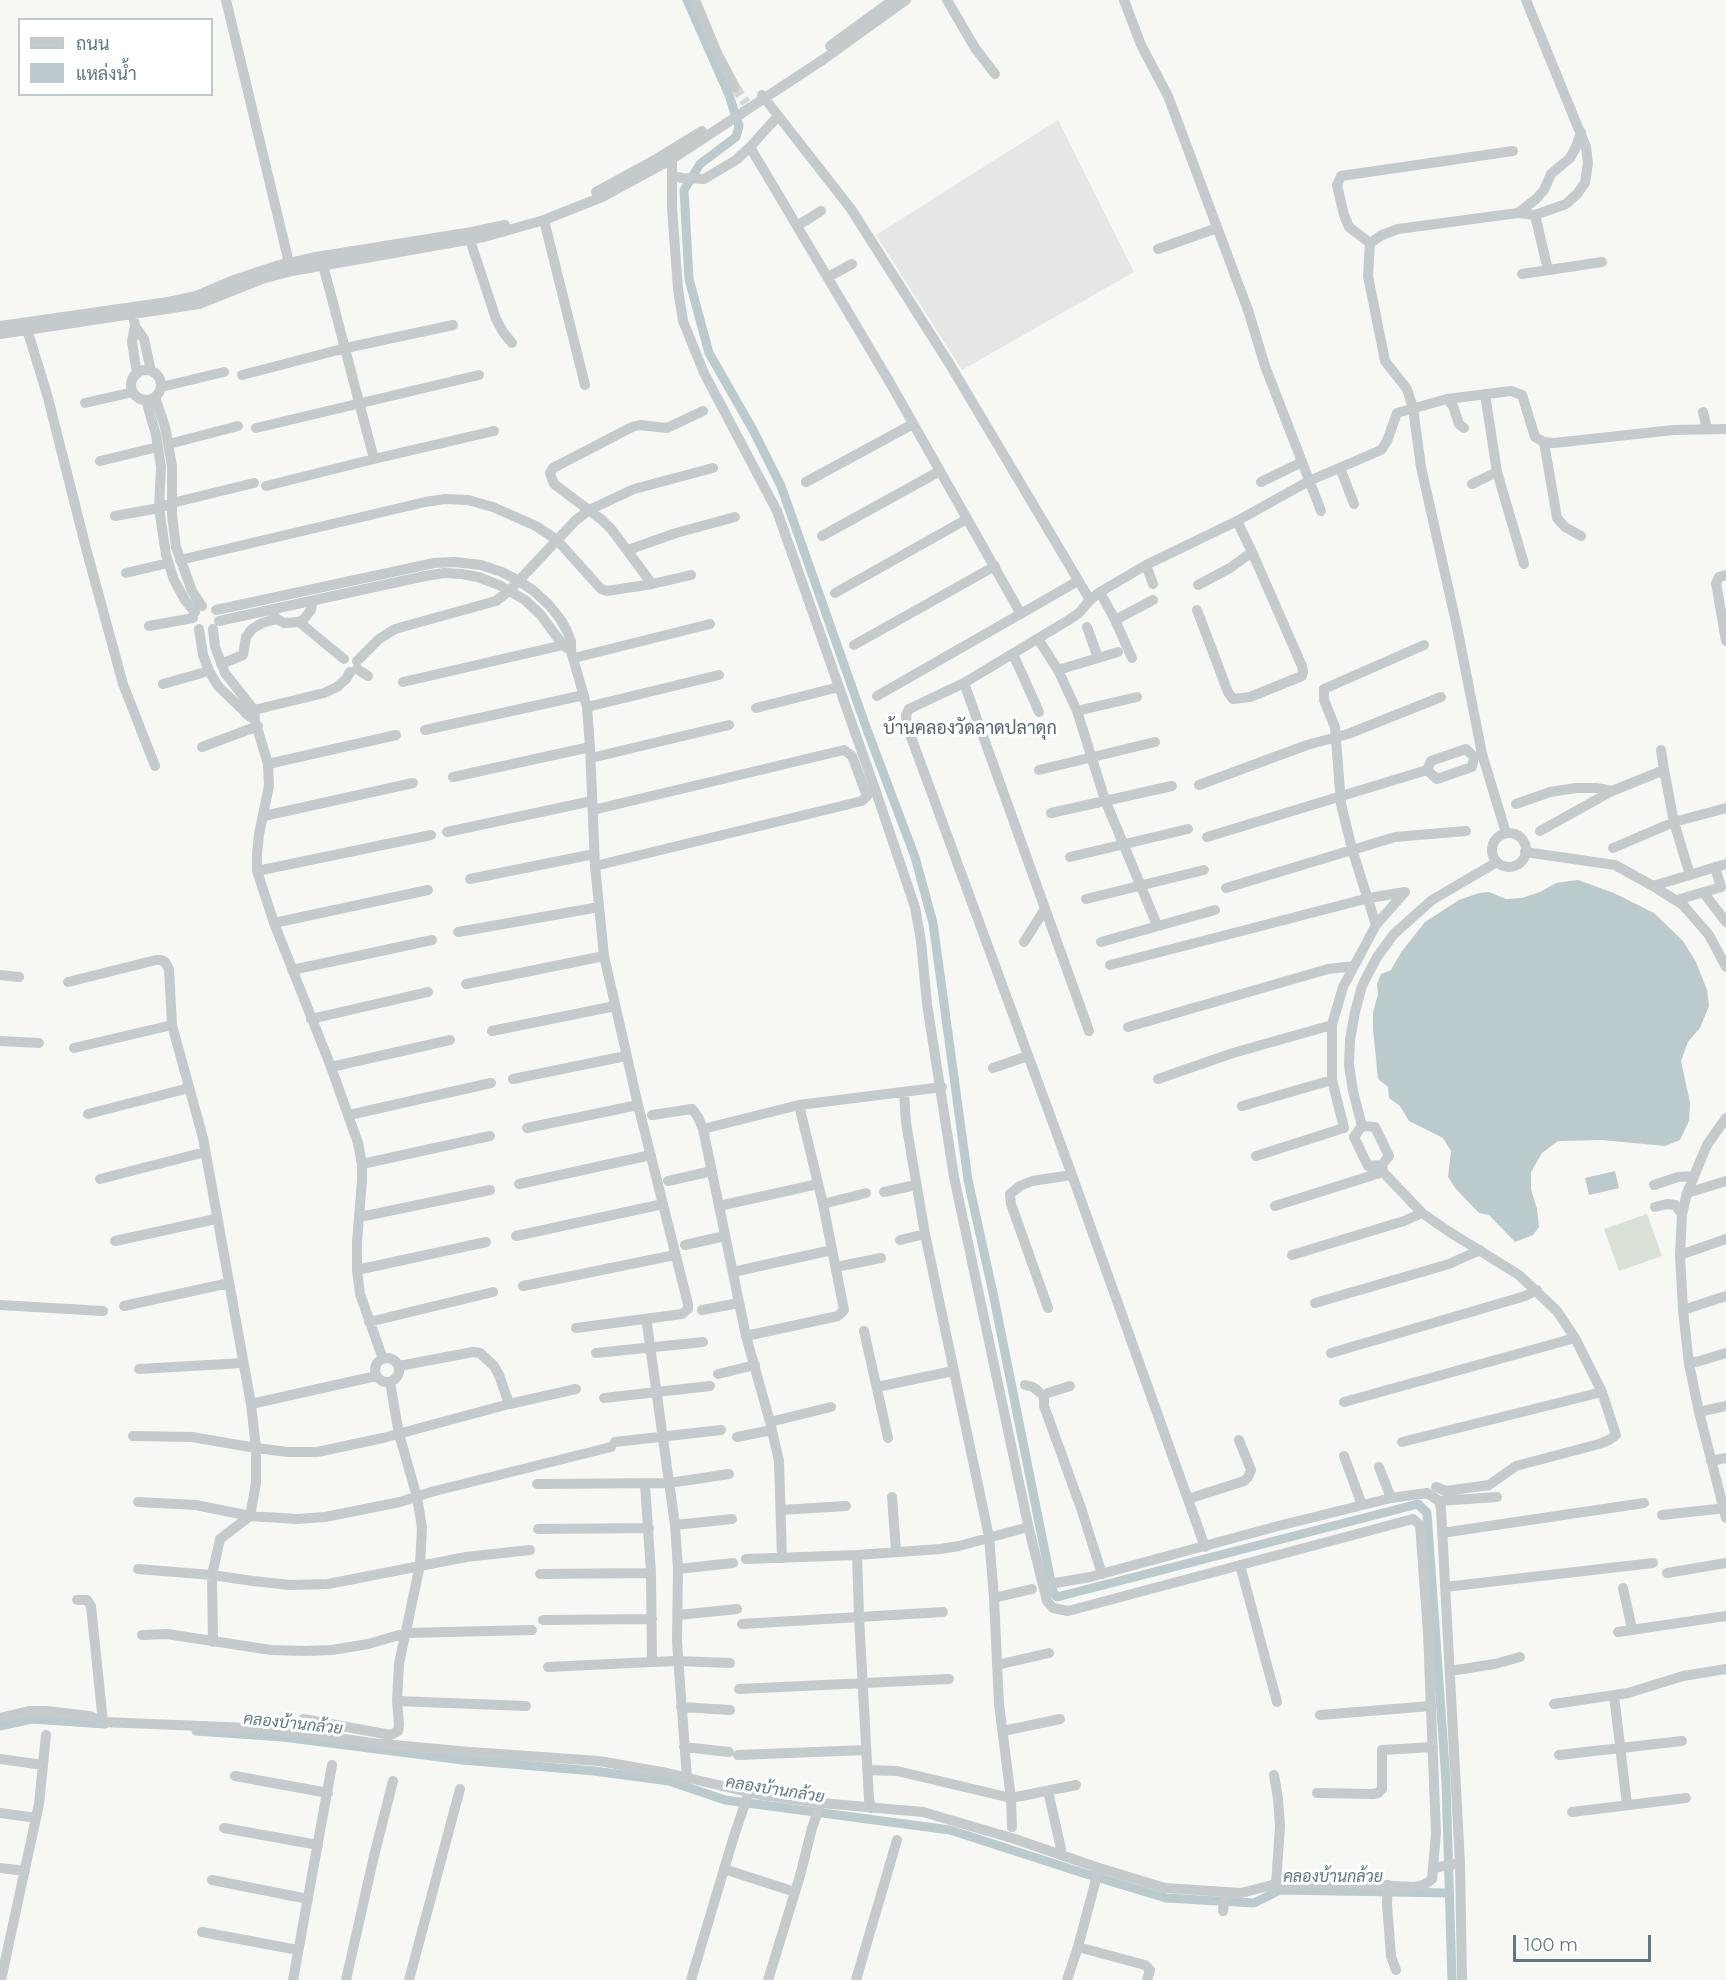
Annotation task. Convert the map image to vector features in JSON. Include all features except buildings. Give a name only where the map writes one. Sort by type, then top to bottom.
[{"type":"street","points":[[226,0],[289,263]]},
{"type":"street","points":[[695,0],[717,53],[735,87]]},
{"type":"street","points":[[0,334],[133,316],[199,304],[262,279],[323,265],[470,240],[514,230],[544,220],[602,197],[746,108],[893,0]]},
{"type":"street","points":[[763,96],[824,59],[906,0]]},
{"type":"street","points":[[947,0],[975,48],[995,74]]},
{"type":"street","points":[[1124,0],[1141,45],[1168,96],[1248,310],[1265,366],[1321,511]]},
{"type":"street","points":[[1370,243],[1398,229],[1518,213],[1535,215],[1566,204],[1585,183],[1588,163],[1586,147],[1527,0]]},
{"type":"street","points":[[763,96],[851,209],[949,363],[1090,600]]},
{"type":"street","points":[[677,177],[697,180],[709,177],[736,160],[778,116]]},
{"type":"street","points":[[1518,213],[1544,190],[1551,174],[1570,158],[1581,132]]},
{"type":"street","points":[[750,147],[828,277],[1021,614]]},
{"type":"street","points":[[1370,243],[1349,227],[1344,216],[1337,186],[1341,176],[1513,151]]},
{"type":"street","points":[[0,326],[133,316],[289,263],[509,224],[596,192],[670,155]]},
{"type":"street","points":[[0,1718],[37,1710],[90,1716],[102,1722],[274,1729],[372,1743],[599,1761],[687,1778],[750,1794],[820,1806],[923,1812],[1015,1839],[1098,1870],[1165,1888],[1241,1893],[1276,1884],[1329,1882],[1388,1888],[1415,1887],[1424,1885],[1432,1879],[1439,1867],[1428,1633],[1420,1525],[1413,1519],[1068,1611],[1053,1608],[1047,1601],[1045,1585],[1029,1529],[959,1199],[932,1038],[915,908],[777,511],[708,381],[683,321],[671,201],[677,177],[670,155]]},
{"type":"street","points":[[798,226],[821,211]]},
{"type":"street","points":[[1535,215],[1548,270]]},
{"type":"street","points":[[544,220],[585,385]]},
{"type":"street","points":[[1158,249],[1217,228]]},
{"type":"street","points":[[470,240],[496,320],[502,332],[512,343]]},
{"type":"street","points":[[1370,243],[1368,276],[1385,361],[1407,389],[1413,408],[1421,467],[1457,627],[1478,755],[1506,833]]},
{"type":"street","points":[[1522,274],[1602,262]]},
{"type":"street","points":[[828,277],[852,264]]},
{"type":"street","points":[[323,265],[374,459]]},
{"type":"street","points":[[133,316],[144,339],[151,371],[160,379],[154,394],[163,446],[172,466],[173,533],[192,591],[197,612],[196,626],[199,629],[204,656],[209,671],[218,686],[253,718]]},
{"type":"street","points":[[133,316],[132,342],[137,374],[132,384],[133,392],[137,397],[154,394],[224,372]]},
{"type":"street","points":[[242,375],[346,348],[453,325]]},
{"type":"street","points":[[27,329],[48,398],[123,684],[155,766]]},
{"type":"street","points":[[137,374],[151,371]]},
{"type":"street","points":[[256,428],[479,375]]},
{"type":"street","points":[[1205,1547],[906,718],[909,709],[964,683],[1038,639],[1079,614],[1100,592],[1146,565],[1238,521],[1309,481],[1381,450],[1387,441],[1397,413],[1447,399],[1511,391],[1522,395],[1535,436],[1544,442],[1554,443],[1673,430],[1726,429]]},
{"type":"street","points":[[85,403],[133,392]]},
{"type":"street","points":[[1485,394],[1497,472],[1524,564]]},
{"type":"street","points":[[1447,399],[1453,406],[1459,424],[1464,428]]},
{"type":"street","points":[[651,584],[612,530],[554,484],[550,473],[553,468],[632,427],[640,425],[667,428],[704,411]]},
{"type":"street","points":[[1703,412],[1707,429]]},
{"type":"street","points":[[806,482],[913,424]]},
{"type":"street","points":[[100,461],[238,426]]},
{"type":"street","points":[[266,486],[494,431]]},
{"type":"street","points":[[1544,442],[1557,518],[1565,527],[1581,536]]},
{"type":"street","points":[[163,446],[159,508],[163,540],[168,563],[185,600],[197,612]]},
{"type":"street","points":[[1261,482],[1302,462]]},
{"type":"street","points":[[202,747],[253,718],[337,687],[379,639],[395,629],[496,601],[519,581],[576,520],[589,510],[634,489],[713,468]]},
{"type":"street","points":[[1340,468],[1354,504]]},
{"type":"street","points":[[822,536],[940,471]]},
{"type":"street","points":[[1472,484],[1497,472]]},
{"type":"street","points":[[115,516],[159,508],[254,483]]},
{"type":"street","points":[[180,560],[445,499],[468,500],[493,507],[536,526],[557,540],[601,589],[607,591],[691,575]]},
{"type":"street","points":[[628,550],[676,533],[735,517]]},
{"type":"street","points":[[836,593],[967,519]]},
{"type":"street","points":[[1197,610],[1228,692],[1233,699],[1250,697],[1302,676],[1302,666],[1238,521]]},
{"type":"street","points":[[1198,585],[1230,568],[1252,552]]},
{"type":"street","points":[[199,629],[208,631],[216,620],[434,563],[455,562],[481,565],[519,581],[534,591],[561,620],[586,707],[591,753],[594,854],[604,956],[638,1105],[688,1304],[686,1312],[682,1314],[576,1328]]},
{"type":"street","points":[[126,573],[168,563]]},
{"type":"street","points":[[1146,565],[1153,584]]},
{"type":"street","points":[[854,645],[995,566]]},
{"type":"street","points":[[216,620],[273,615],[345,588],[444,573],[462,574],[478,577],[510,590],[525,600],[570,649]]},
{"type":"street","points":[[1726,575],[1719,577],[1716,583],[1726,641]]},
{"type":"street","points":[[877,696],[1078,581]]},
{"type":"street","points":[[1100,592],[1132,658]]},
{"type":"street","points":[[1115,620],[1153,600]]},
{"type":"street","points":[[273,615],[284,623],[299,622],[311,610],[313,601]]},
{"type":"street","points":[[149,626],[212,607],[216,620],[214,647],[221,664],[253,718],[268,764],[268,786],[257,854],[257,871],[274,923],[331,1067],[358,1143],[362,1164],[357,1270],[360,1294],[383,1359]]},
{"type":"street","points":[[221,664],[243,655],[246,637],[252,629],[273,615]]},
{"type":"street","points":[[299,622],[344,658],[350,656],[354,667],[368,676]]},
{"type":"street","points":[[403,682],[710,624]]},
{"type":"street","points":[[1087,627],[1098,658]]},
{"type":"street","points":[[1038,639],[1058,670],[1077,711],[1105,800],[1158,925]]},
{"type":"street","points":[[1376,925],[1352,849],[1340,797],[1335,727],[1324,700],[1324,689],[1424,645]]},
{"type":"street","points":[[1058,670],[1118,652]]},
{"type":"street","points":[[1013,654],[1039,712]]},
{"type":"street","points":[[163,684],[209,671]]},
{"type":"street","points":[[586,707],[719,675]]},
{"type":"street","points":[[964,683],[1089,1031]]},
{"type":"street","points":[[756,708],[839,687]]},
{"type":"street","points":[[426,730],[584,695]]},
{"type":"street","points":[[1077,711],[1137,697]]},
{"type":"street","points":[[1199,784],[1307,745],[1336,738],[1441,697]]},
{"type":"street","points":[[453,777],[591,753],[729,725]]},
{"type":"street","points":[[268,764],[396,735]]},
{"type":"street","points":[[1039,770],[1155,742]]},
{"type":"street","points":[[1207,837],[1427,770],[1431,761],[1466,749],[1478,755]]},
{"type":"street","points":[[447,832],[593,805],[844,750],[852,756],[867,796],[862,801],[595,866]]},
{"type":"street","points":[[1661,750],[1674,822],[1690,875]]},
{"type":"street","points":[[1427,770],[1437,779],[1472,767],[1478,755]]},
{"type":"street","points":[[1540,831],[1612,791],[1664,770]]},
{"type":"street","points":[[264,816],[413,783]]},
{"type":"street","points":[[1051,813],[1172,786]]},
{"type":"street","points":[[1516,804],[1550,792],[1576,788],[1612,791]]},
{"type":"street","points":[[1613,848],[1674,822],[1726,808]]},
{"type":"street","points":[[1070,857],[1188,829]]},
{"type":"street","points":[[1226,888],[1395,837],[1466,831]]},
{"type":"street","points":[[1506,833],[1520,838],[1525,846],[1521,862],[1511,867],[1497,862],[1492,852],[1494,842],[1506,833]]},
{"type":"street","points":[[257,871],[431,835]]},
{"type":"street","points":[[1525,852],[1615,865],[1653,886],[1677,900],[1709,935],[1726,967]]},
{"type":"street","points":[[470,879],[594,854]]},
{"type":"street","points":[[1362,1126],[1349,1065],[1350,1040],[1362,986],[1377,957],[1394,934],[1432,900],[1497,862]]},
{"type":"street","points":[[1653,886],[1721,865],[1721,887],[1677,900]]},
{"type":"street","points":[[1086,899],[1204,870]]},
{"type":"street","points":[[274,923],[428,890]]},
{"type":"street","points":[[1110,965],[1369,898],[1405,892],[1376,925],[1343,987],[1332,1025],[1332,1080],[1344,1128],[1256,1156]]},
{"type":"street","points":[[1703,892],[1725,919]]},
{"type":"street","points":[[458,932],[599,907]]},
{"type":"street","points":[[1024,942],[1045,909]]},
{"type":"street","points":[[1101,942],[1215,910]]},
{"type":"street","points":[[292,970],[432,940]]},
{"type":"street","points":[[466,984],[604,956]]},
{"type":"street","points":[[68,982],[161,960],[168,965],[169,969],[172,1025],[201,1130],[251,1404],[256,1448],[256,1483],[250,1516],[220,1539],[212,1575],[213,1642]]},
{"type":"street","points":[[1128,1027],[1328,969],[1354,966]]},
{"type":"street","points":[[0,975],[19,976]]},
{"type":"street","points":[[311,1019],[429,992]]},
{"type":"street","points":[[492,1031],[615,1006]]},
{"type":"street","points":[[74,1048],[172,1025]]},
{"type":"street","points":[[1158,1079],[1233,1053],[1332,1025]]},
{"type":"street","points":[[331,1067],[450,1040]]},
{"type":"street","points":[[0,1041],[39,1043]]},
{"type":"street","points":[[513,1079],[627,1056]]},
{"type":"street","points":[[993,1068],[1028,1056]]},
{"type":"street","points":[[1242,1106],[1332,1080]]},
{"type":"street","points":[[349,1115],[491,1083]]},
{"type":"street","points":[[703,1129],[799,1106],[942,1087]]},
{"type":"street","points":[[88,1114],[189,1088]]},
{"type":"street","points":[[904,1092],[906,1123],[925,1234],[989,1537],[1012,1827]]},
{"type":"street","points":[[527,1128],[638,1105]]},
{"type":"street","points":[[746,1336],[838,1316],[842,1313],[844,1305],[799,1106]]},
{"type":"street","points":[[652,1115],[692,1109],[698,1116],[703,1129],[746,1336],[771,1426],[778,1461],[782,1558]]},
{"type":"street","points":[[1662,1515],[1726,1511],[1711,1461],[1689,1364],[1680,1256],[1682,1214],[1687,1193],[1707,1146],[1726,1118]]},
{"type":"street","points":[[1362,1126],[1354,1137],[1368,1166],[1382,1168],[1422,1213],[1518,1275],[1537,1290],[1563,1318],[1602,1392],[1616,1435],[1609,1440],[1516,1466],[1489,1485],[1446,1491],[1436,1486]]},
{"type":"street","points":[[1275,1206],[1382,1168],[1389,1156],[1375,1127],[1362,1126]]},
{"type":"street","points":[[362,1164],[490,1136]]},
{"type":"street","points":[[100,1179],[205,1152]]},
{"type":"street","points":[[519,1184],[651,1155]]},
{"type":"street","points":[[668,1181],[712,1171]]},
{"type":"street","points":[[1048,1308],[1013,1210],[1010,1194],[1020,1186],[1032,1181],[1072,1175]]},
{"type":"street","points":[[1654,1185],[1678,1177],[1694,1176]]},
{"type":"street","points":[[1687,1193],[1726,1181]]},
{"type":"street","points":[[718,1206],[818,1184]]},
{"type":"street","points":[[884,1192],[916,1185]]},
{"type":"street","points":[[360,1217],[490,1190]]},
{"type":"street","points":[[823,1204],[866,1193]]},
{"type":"street","points":[[516,1236],[663,1204]]},
{"type":"street","points":[[1654,1207],[1675,1205],[1682,1214]]},
{"type":"street","points":[[1292,1255],[1404,1221],[1422,1213]]},
{"type":"street","points":[[115,1241],[216,1219]]},
{"type":"street","points":[[900,1240],[925,1234]]},
{"type":"street","points":[[685,1245],[725,1236]]},
{"type":"street","points":[[1680,1256],[1726,1239]]},
{"type":"street","points":[[357,1270],[486,1242]]},
{"type":"street","points":[[733,1272],[832,1250]]},
{"type":"street","points":[[1315,1303],[1449,1263],[1480,1250]]},
{"type":"street","points":[[523,1286],[675,1255]]},
{"type":"street","points":[[836,1267],[881,1258]]},
{"type":"street","points":[[124,1306],[229,1283]]},
{"type":"street","points":[[1330,1353],[1526,1296],[1537,1290]]},
{"type":"street","points":[[369,1322],[493,1292]]},
{"type":"street","points":[[1683,1310],[1726,1296]]},
{"type":"street","points":[[702,1310],[739,1303]]},
{"type":"street","points":[[0,1305],[103,1311]]},
{"type":"street","points":[[647,1324],[675,1525],[678,1569],[678,1661],[687,1778]]},
{"type":"street","points":[[864,1331],[888,1438]]},
{"type":"street","points":[[1344,1402],[1575,1338]]},
{"type":"street","points":[[596,1353],[703,1342]]},
{"type":"street","points":[[399,1366],[473,1352],[480,1353],[494,1366],[509,1404]]},
{"type":"street","points":[[1689,1364],[1726,1353]]},
{"type":"street","points":[[383,1359],[392,1359],[399,1366],[399,1374],[390,1382],[382,1382],[376,1376],[376,1364],[383,1359]]},
{"type":"street","points":[[139,1369],[243,1363]]},
{"type":"street","points":[[717,1374],[755,1365]]},
{"type":"street","points":[[877,1387],[953,1371]]},
{"type":"street","points":[[251,1404],[376,1376]]},
{"type":"street","points":[[303,1719],[391,1735],[398,1731],[399,1664],[420,1565],[422,1528],[417,1497],[399,1434],[390,1382]]},
{"type":"street","points":[[1025,1385],[1033,1387],[1044,1396]]},
{"type":"street","points":[[604,1398],[710,1386]]},
{"type":"street","points":[[1044,1396],[1070,1386]]},
{"type":"street","points":[[133,1436],[192,1437],[288,1452],[317,1452],[399,1434],[509,1404],[576,1389]]},
{"type":"street","points":[[1402,1442],[1602,1392]]},
{"type":"street","points":[[1044,1396],[1044,1406],[1102,1574]]},
{"type":"street","points":[[1699,1412],[1726,1406]]},
{"type":"street","points":[[737,1437],[831,1407]]},
{"type":"street","points":[[138,1502],[195,1505],[250,1516],[297,1519],[325,1517],[400,1502],[613,1444],[721,1430]]},
{"type":"street","points":[[1188,1499],[1248,1477],[1251,1470],[1239,1440]]},
{"type":"street","points":[[1344,1456],[1362,1505]]},
{"type":"street","points":[[1711,1461],[1726,1458]]},
{"type":"street","points":[[1380,1467],[1390,1498]]},
{"type":"street","points":[[537,1484],[669,1483],[729,1474]]},
{"type":"street","points":[[645,1484],[651,1574],[652,1662]]},
{"type":"street","points":[[1045,1585],[1102,1574],[1390,1498],[1427,1493],[1439,1502],[1450,1671],[1462,1980]]},
{"type":"street","points":[[892,1497],[896,1551]]},
{"type":"street","points":[[1439,1502],[1497,1497]]},
{"type":"street","points":[[1442,1533],[1644,1503]]},
{"type":"street","points":[[781,1510],[846,1506]]},
{"type":"street","points":[[675,1525],[732,1519]]},
{"type":"street","points":[[538,1529],[649,1528]]},
{"type":"street","points":[[746,1559],[940,1549],[1021,1529]]},
{"type":"street","points":[[138,1569],[290,1585],[328,1584],[466,1557],[530,1550]]},
{"type":"street","points":[[857,1555],[858,1617],[871,1808]]},
{"type":"street","points":[[678,1569],[733,1563]]},
{"type":"street","points":[[1445,1587],[1653,1563]]},
{"type":"street","points":[[1667,1573],[1726,1563]]},
{"type":"street","points":[[1240,1565],[1277,1702]]},
{"type":"street","points":[[540,1574],[651,1574]]},
{"type":"street","points":[[1623,1588],[1632,1629]]},
{"type":"street","points":[[994,1598],[1032,1589]]},
{"type":"street","points":[[77,1600],[87,1600],[91,1606],[102,1722]]},
{"type":"street","points":[[678,1615],[737,1609]]},
{"type":"street","points":[[742,1624],[943,1612]]},
{"type":"street","points":[[1618,1632],[1726,1616]]},
{"type":"street","points":[[543,1620],[652,1619]]},
{"type":"street","points":[[142,1635],[167,1634],[271,1650],[305,1652],[368,1644],[406,1633],[532,1629]]},
{"type":"street","points":[[998,1665],[1049,1653]]},
{"type":"street","points":[[1450,1671],[1495,1664],[1520,1657]]},
{"type":"street","points":[[548,1667],[678,1661],[730,1663]]},
{"type":"street","points":[[1554,1704],[1628,1693],[1683,1676],[1726,1669]]},
{"type":"street","points":[[739,1689],[949,1679]]},
{"type":"street","points":[[1614,1695],[1628,1805]]},
{"type":"street","points":[[397,1701],[526,1706]]},
{"type":"street","points":[[1320,1715],[1431,1706]]},
{"type":"street","points":[[681,1707],[730,1710]]},
{"type":"street","points":[[1003,1731],[1060,1719]]},
{"type":"street","points":[[1,1980],[36,1818],[46,1736]]},
{"type":"street","points":[[1559,1755],[1682,1741]]},
{"type":"street","points":[[684,1747],[733,1754],[866,1750]]},
{"type":"street","points":[[1317,1793],[1378,1793],[1382,1789],[1382,1750],[1433,1747]]},
{"type":"street","points":[[0,1759],[43,1765]]},
{"type":"street","points":[[293,1980],[332,1765]]},
{"type":"street","points":[[867,1770],[897,1770],[1011,1798],[1076,1785]]},
{"type":"street","points":[[1274,1775],[1280,1826],[1276,1884]]},
{"type":"street","points":[[235,1776],[328,1793]]},
{"type":"street","points":[[346,1980],[393,1781]]},
{"type":"street","points":[[409,1980],[460,1789]]},
{"type":"street","points":[[1048,1791],[1061,1849]]},
{"type":"street","points":[[691,1980],[741,1815],[750,1794]]},
{"type":"street","points":[[1572,1812],[1686,1798]]},
{"type":"street","points":[[768,1980],[820,1806]]},
{"type":"street","points":[[0,1813],[36,1818]]},
{"type":"street","points":[[224,1828],[318,1845]]},
{"type":"street","points":[[856,1980],[897,1840]]},
{"type":"street","points":[[1439,1867],[1459,1863]]},
{"type":"street","points":[[0,1868],[25,1871]]},
{"type":"street","points":[[724,1869],[795,1892]]},
{"type":"street","points":[[1067,1980],[1098,1870]]},
{"type":"street","points":[[212,1880],[308,1899]]},
{"type":"street","points":[[1388,1888],[1391,1956],[1396,1970]]},
{"type":"street","points":[[1224,1910],[1225,1893]]},
{"type":"street","points":[[0,1929],[12,1932]]},
{"type":"street","points":[[202,1932],[298,1950]]},
{"type":"street","points":[[1078,1947],[1145,1965],[1150,1970],[1148,1980]]},
{"type":"shaded area","points":[[1058,120],[1134,272],[962,370],[876,235]]},
{"type":"shaded area","points":[[1647,1214],[1662,1256],[1619,1271],[1604,1229]]},
{"type":"water","points":[[1578,880],[1614,893],[1654,913],[1683,941],[1696,962],[1707,990],[1709,1006],[1700,1028],[1688,1042],[1681,1061],[1690,1103],[1689,1121],[1680,1140],[1665,1146],[1602,1140],[1558,1141],[1542,1153],[1531,1172],[1531,1189],[1539,1227],[1533,1235],[1515,1242],[1489,1215],[1479,1213],[1456,1189],[1448,1177],[1451,1151],[1443,1138],[1409,1121],[1400,1106],[1389,1098],[1388,1087],[1378,1079],[1373,1029],[1373,1012],[1378,994],[1377,984],[1381,974],[1391,970],[1402,951],[1425,922],[1459,900],[1489,892],[1506,899],[1522,898],[1556,883]]},
{"type":"water","points":[[1615,1171],[1619,1188],[1589,1195],[1585,1178]]},
{"type":"waterway","points":[[687,0],[729,95],[739,126],[736,137],[700,164],[684,190],[689,279],[709,353],[753,430],[781,486],[866,727],[915,857],[933,923],[968,1180],[1053,1592],[1057,1597],[1418,1504],[1427,1513],[1446,1781],[1452,1980]]},
{"type":"waterway","name":"คลองบ้านกล้วย","points":[[0,1726],[32,1719],[105,1724]]},
{"type":"waterway","name":"คลองบ้านกล้วย","points":[[196,1731],[283,1737],[463,1760],[594,1771],[669,1781],[725,1800],[950,1830],[1166,1898],[1254,1903],[1280,1890],[1449,1893]]},
{"type":"tunnel","points":[[735,87],[746,103]]},
{"type":"district","name":"บ้านคลองวัดลาดปลาดุก","points":[[970,729]]}]
